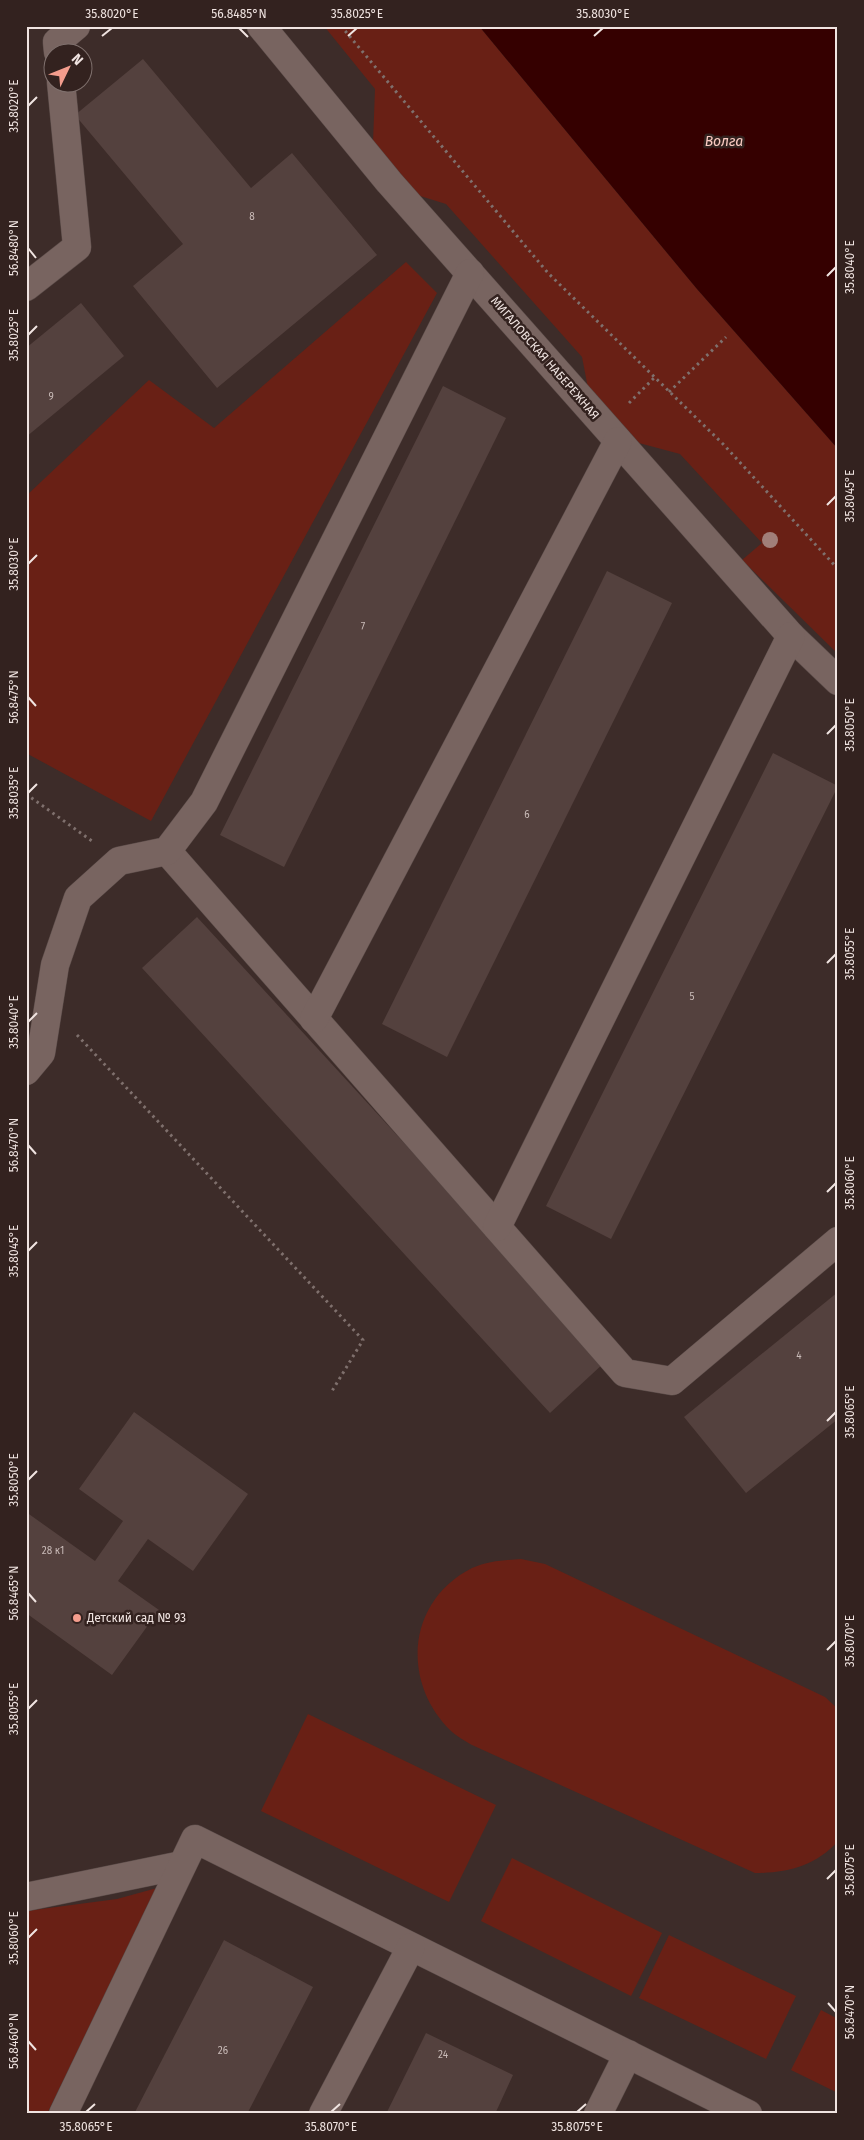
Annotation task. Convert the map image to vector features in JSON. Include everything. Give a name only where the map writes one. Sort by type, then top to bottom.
[{"type":"street","points":[[57,42],[76,26]]},
{"type":"street","name":"МИГАЛОВСКАЯ НАБЕРЕЖНАЯ","points":[[261,26],[389,182],[791,636],[838,681]]},
{"type":"street","points":[[26,287],[77,247],[62,92]]},
{"type":"street","points":[[34,1062],[49,1004],[55,965],[78,898],[119,861],[167,850],[204,802],[470,273]]},
{"type":"street","points":[[314,1018],[618,441]]},
{"type":"street","points":[[497,1227],[791,636]]},
{"type":"street","points":[[167,850],[625,1373],[672,1381],[838,1241]]},
{"type":"street","points":[[63,2114],[195,1839],[748,2114]]},
{"type":"street","points":[[26,1897],[182,1865]]},
{"type":"street","points":[[323,2114],[411,1947]]},
{"type":"street","points":[[598,2114],[628,2054]]},
{"type":"path","points":[[340,26],[548,273],[723,444],[838,569]]},
{"type":"path","points":[[669,392],[726,337]]},
{"type":"path","points":[[26,794],[119,861]]},
{"type":"path","points":[[49,1004],[362,1340],[332,1391]]},
{"type":"shaded area","points":[[324,26],[479,26],[697,289],[838,449],[838,654],[742,560],[762,543],[680,454],[639,443],[588,388],[582,357],[446,204],[417,195],[373,143],[375,89]]},
{"type":"shaded area","points":[[406,262],[437,293],[151,821],[26,753],[26,496],[149,380],[214,428]]},
{"type":"shaded area","points":[[521,1559],[545,1564],[825,1697],[838,1709],[838,1841],[820,1857],[811,1862],[778,1872],[755,1873],[472,1745],[452,1732],[434,1710],[424,1689],[418,1666],[418,1643],[424,1621],[434,1600],[450,1582],[472,1568],[490,1562]]},
{"type":"shaded area","points":[[308,1714],[496,1805],[449,1902],[261,1811]]},
{"type":"shaded area","points":[[512,1858],[662,1933],[631,1996],[481,1921]]},
{"type":"shaded area","points":[[157,1888],[47,2114],[26,2114],[26,1911],[117,1899]]},
{"type":"shaded area","points":[[669,1935],[796,1996],[766,2059],[639,1998]]},
{"type":"shaded area","points":[[821,2010],[838,2019],[838,2093],[791,2070]]},
{"type":"water","name":"Волга","points":[[479,26],[838,26],[838,449],[697,289]]},
{"type":"building","points":[[143,59],[251,188],[292,153],[377,255],[217,388],[133,286],[183,244],[75,115]]},
{"type":"building","points":[[81,303],[124,356],[26,437],[26,348]]},
{"type":"building","points":[[443,386],[506,418],[284,867],[220,835]]},
{"type":"building","points":[[607,571],[672,603],[447,1057],[382,1024]]},
{"type":"building","points":[[773,753],[838,786],[611,1239],[546,1206]]},
{"type":"building","points":[[197,917],[605,1362],[550,1413],[142,968]]},
{"type":"building","points":[[838,1292],[838,1419],[746,1493],[684,1417]]},
{"type":"building","points":[[134,1412],[248,1494],[193,1571],[148,1539],[118,1581],[159,1610],[112,1675],[26,1613],[26,1512],[95,1561],[123,1521],[79,1489]]},
{"type":"building","points":[[224,1940],[313,1987],[247,2114],[134,2114]]},
{"type":"building","points":[[426,2033],[513,2075],[495,2114],[386,2114]]},
{"type":"place","name":"Детский сад № 93","points":[[77,1618]]}]
